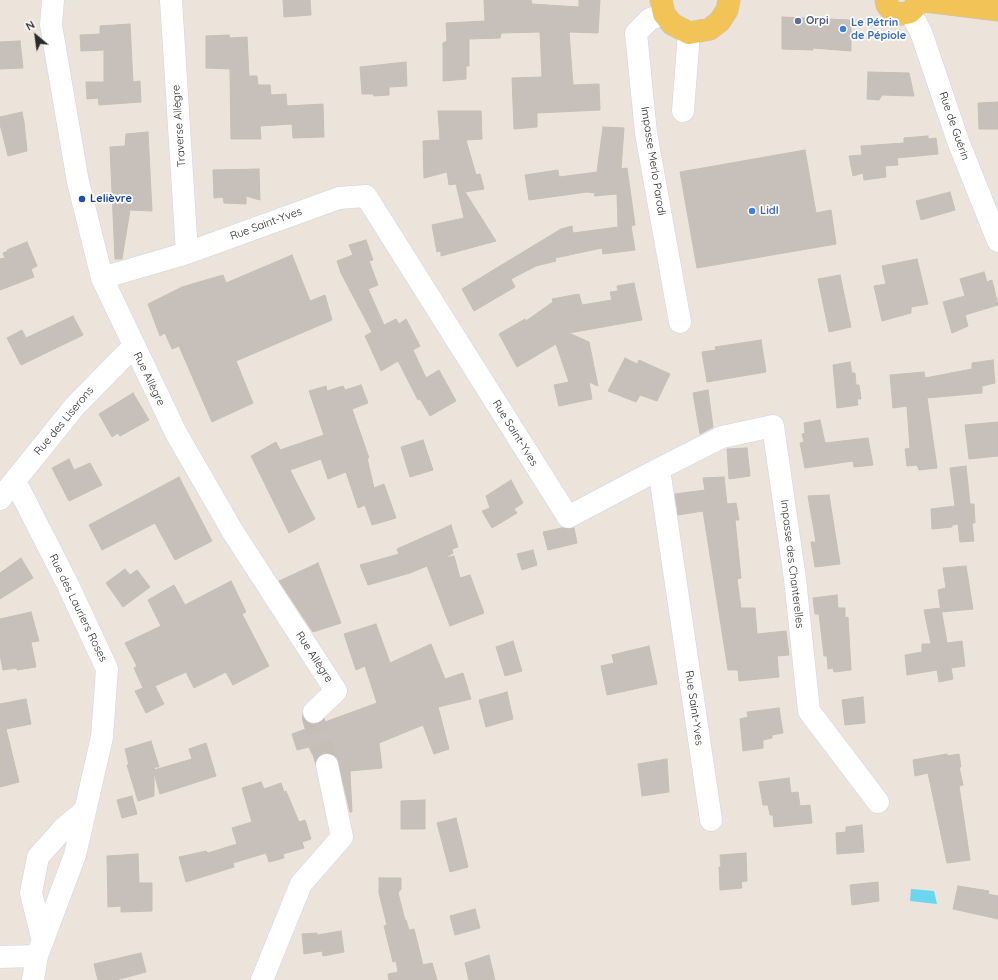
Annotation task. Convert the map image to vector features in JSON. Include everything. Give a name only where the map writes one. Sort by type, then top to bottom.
[{"type":"main road","points":[[886,0],[887,5],[892,12],[901,14],[915,4],[998,10]]},
{"type":"main road","points":[[663,7],[672,24],[689,33],[710,29],[720,21],[733,3]]},
{"type":"street","name":"Rue Allègre","points":[[53,0],[51,25],[78,182],[102,278],[133,347],[176,433],[233,532],[336,691],[314,712]]},
{"type":"street","name":"Traverse Allègre","points":[[171,0],[187,253]]},
{"type":"street","name":"Rue de Guérin","points":[[915,4],[922,32],[958,141],[998,241]]},
{"type":"street","name":"Impasse Merlo Parodi","points":[[663,7],[636,34],[646,133],[680,322]]},
{"type":"street","points":[[683,111],[689,33]]},
{"type":"street","name":"Rue Saint-Yves","points":[[102,278],[187,253],[339,198],[366,196],[568,517],[659,469],[711,820]]},
{"type":"street","name":"Rue des Liserons","points":[[0,499],[75,406],[133,347]]},
{"type":"street","name":"Impasse des Chanterelles","points":[[659,469],[722,437],[773,426],[795,579],[809,711],[878,802]]},
{"type":"street","name":"Rue des Lauriers Roses","points":[[15,481],[68,585],[107,669],[102,737],[75,855],[40,948],[33,980]]},
{"type":"street","points":[[262,980],[301,884],[342,837],[327,765]]},
{"type":"street","name":"Rue des Lauriers Roses","points":[[40,948],[31,893],[38,857],[63,829],[84,812]]},
{"type":"street","points":[[0,957],[40,948]]},
{"type":"water","points":[[911,889],[934,891],[937,904],[910,901]]},
{"type":"building","points":[[283,0],[310,0],[311,15],[284,17]]},
{"type":"building","points":[[484,0],[531,0],[532,4],[579,7],[579,0],[600,0],[598,33],[569,32],[573,85],[599,84],[600,110],[537,113],[537,127],[514,129],[512,78],[542,77],[540,32],[501,33],[500,38],[469,39],[469,66],[466,66],[466,79],[443,81],[443,43],[447,41],[446,23],[485,21]]},
{"type":"building","points":[[782,17],[851,20],[851,51],[813,48],[813,50],[782,49]]},
{"type":"building","points":[[130,24],[133,82],[140,81],[141,102],[99,105],[98,98],[87,99],[86,82],[104,82],[104,50],[81,51],[80,35],[100,34],[100,26]]},
{"type":"building","points":[[229,35],[230,38],[247,37],[249,76],[257,76],[258,85],[270,85],[271,95],[286,94],[287,106],[323,104],[324,137],[293,138],[292,124],[260,126],[261,139],[231,139],[230,69],[206,68],[206,36]]},
{"type":"building","points":[[20,41],[23,68],[0,69],[0,42]]},
{"type":"building","points":[[406,62],[407,86],[389,87],[389,95],[374,96],[373,94],[362,94],[360,67]]},
{"type":"building","points":[[868,72],[909,73],[914,96],[882,95],[879,100],[867,99]]},
{"type":"building","points":[[998,102],[998,129],[979,129],[978,103]]},
{"type":"building","points":[[438,111],[481,111],[482,139],[466,140],[476,175],[480,174],[484,189],[465,192],[496,241],[441,256],[441,251],[437,252],[432,225],[464,218],[456,184],[449,185],[447,172],[424,178],[423,141],[440,140]]},
{"type":"building","points":[[22,112],[27,151],[8,156],[0,124],[0,117]]},
{"type":"building","points":[[603,127],[624,128],[621,169],[627,168],[635,225],[627,226],[631,226],[635,250],[603,254],[602,248],[555,258],[556,261],[536,266],[511,279],[515,287],[474,311],[462,289],[561,229],[572,226],[573,233],[618,227],[617,194],[594,196],[595,193],[587,192],[529,200],[525,175],[558,170],[559,177],[597,172]]},
{"type":"building","points":[[148,132],[152,211],[130,210],[122,259],[115,259],[110,147],[125,146],[126,134]]},
{"type":"building","points":[[928,136],[928,139],[936,138],[938,154],[897,158],[898,165],[885,166],[886,177],[864,180],[863,173],[853,176],[849,156],[862,155],[861,146],[904,143],[904,138]]},
{"type":"building","name":"Lidl","points":[[805,150],[816,213],[831,210],[836,244],[697,268],[680,172]]},
{"type":"building","points":[[259,169],[260,200],[246,196],[246,204],[224,203],[223,197],[214,198],[213,170]]},
{"type":"building","points":[[950,192],[955,210],[921,220],[916,201]]},
{"type":"building","points":[[366,240],[373,260],[369,261],[378,285],[368,289],[384,325],[396,319],[399,324],[406,319],[420,346],[413,350],[426,378],[439,370],[456,401],[430,416],[420,399],[418,400],[398,361],[381,371],[365,336],[372,332],[341,273],[337,261],[353,255],[349,245]]},
{"type":"building","points":[[27,242],[37,266],[31,269],[34,277],[0,290],[0,259],[5,258],[3,253]]},
{"type":"building","points":[[292,255],[310,301],[325,295],[332,320],[236,361],[253,403],[212,422],[179,346],[172,349],[165,333],[160,336],[148,304],[182,287],[223,275],[226,283]]},
{"type":"building","points":[[917,259],[928,304],[911,307],[911,313],[882,321],[874,286],[886,284],[882,266]]},
{"type":"building","points":[[984,272],[987,282],[992,280],[998,305],[965,315],[968,326],[952,333],[943,302],[965,296],[960,279]]},
{"type":"building","points":[[840,275],[851,327],[829,332],[818,279]]},
{"type":"building","points":[[634,283],[642,320],[569,333],[589,342],[598,386],[589,382],[592,399],[559,406],[554,385],[569,382],[556,344],[517,367],[499,334],[525,319],[526,321],[553,302],[552,299],[579,294],[582,305],[612,300],[610,292],[618,291],[617,286]]},
{"type":"building","points":[[73,316],[83,335],[21,365],[7,338],[22,330],[26,338]]},
{"type":"building","points":[[761,340],[766,372],[707,382],[702,352],[716,350],[715,347]]},
{"type":"building","points":[[625,358],[637,364],[639,360],[670,374],[657,401],[640,395],[636,402],[608,391]]},
{"type":"building","points":[[993,360],[995,383],[982,386],[982,393],[927,398],[937,468],[919,470],[917,465],[907,466],[905,449],[910,448],[907,406],[893,408],[890,375],[924,372],[925,378],[972,369],[972,363]]},
{"type":"building","points":[[850,362],[852,373],[855,373],[856,385],[859,385],[861,399],[857,399],[858,405],[837,408],[833,365]]},
{"type":"building","points":[[361,385],[368,403],[352,409],[369,458],[367,458],[374,488],[384,484],[396,518],[372,525],[365,505],[358,508],[346,472],[328,479],[321,459],[290,470],[315,519],[289,533],[251,456],[276,442],[280,450],[324,435],[309,391],[326,386],[327,391],[343,386],[345,390]]},
{"type":"building","points":[[708,390],[713,427],[700,434],[693,393]]},
{"type":"building","points":[[133,393],[149,420],[120,436],[118,433],[112,437],[99,414]]},
{"type":"building","points":[[820,420],[825,443],[868,438],[873,465],[854,467],[853,461],[805,468],[800,443],[804,442],[802,434],[805,433],[804,423]]},
{"type":"building","points":[[998,422],[998,456],[969,459],[965,425]]},
{"type":"building","points":[[423,440],[433,470],[410,477],[401,447]]},
{"type":"building","points":[[747,448],[750,476],[729,479],[727,449]]},
{"type":"building","points":[[69,459],[74,470],[90,463],[102,485],[69,501],[52,468]]},
{"type":"building","points":[[966,466],[970,504],[974,504],[975,523],[972,523],[974,541],[960,542],[958,524],[952,525],[952,527],[932,529],[931,509],[955,506],[950,468]]},
{"type":"building","points":[[179,477],[212,541],[175,560],[155,523],[102,550],[89,525]]},
{"type":"building","points":[[724,477],[727,504],[736,503],[739,520],[735,520],[741,578],[737,579],[741,608],[755,608],[757,634],[786,631],[789,655],[777,656],[779,677],[739,681],[738,670],[728,670],[703,511],[678,515],[675,494],[705,490],[703,478]]},
{"type":"building","points":[[511,480],[523,503],[514,509],[517,513],[492,528],[482,511],[490,508],[486,496]]},
{"type":"building","points":[[829,495],[840,564],[815,567],[811,542],[816,542],[808,496]]},
{"type":"building","points":[[451,525],[458,547],[452,549],[453,553],[445,558],[454,556],[460,578],[470,575],[484,613],[450,626],[427,566],[410,573],[368,585],[360,565],[399,554],[397,549]]},
{"type":"building","points":[[562,528],[574,528],[577,543],[548,550],[543,532]]},
{"type":"building","points":[[533,550],[537,565],[522,570],[517,554]]},
{"type":"building","points":[[21,558],[33,578],[0,599],[0,573]]},
{"type":"building","points":[[318,563],[341,623],[313,632],[279,581]]},
{"type":"building","points":[[966,566],[973,609],[941,612],[938,590],[946,588],[943,568]]},
{"type":"building","points":[[125,569],[130,575],[137,570],[150,587],[123,607],[106,583]]},
{"type":"building","points":[[231,581],[246,612],[242,614],[269,666],[233,685],[226,672],[194,688],[186,672],[155,686],[164,704],[146,713],[135,691],[143,688],[134,668],[137,666],[125,643],[161,626],[148,600],[174,585],[185,605]]},
{"type":"building","points":[[837,595],[838,608],[845,608],[845,618],[848,617],[851,670],[834,672],[833,668],[828,669],[827,656],[824,656],[819,614],[815,614],[813,598]]},
{"type":"building","points":[[941,608],[947,643],[962,641],[965,666],[951,668],[953,679],[939,682],[937,670],[907,675],[905,655],[922,652],[922,644],[931,644],[924,610]]},
{"type":"building","points":[[31,612],[39,641],[31,642],[36,667],[17,670],[17,668],[3,670],[0,655],[0,619]]},
{"type":"building","points":[[376,624],[390,663],[431,644],[445,679],[463,673],[471,699],[438,707],[449,749],[434,754],[423,725],[379,743],[382,768],[350,771],[352,812],[350,812],[337,757],[331,753],[326,753],[325,750],[312,754],[309,747],[297,750],[292,734],[377,703],[365,666],[356,670],[344,634]]},
{"type":"building","points":[[513,641],[522,671],[505,676],[496,647]]},
{"type":"building","points":[[649,646],[657,684],[607,695],[601,666],[614,663],[612,655]]},
{"type":"building","points":[[507,692],[513,719],[486,727],[479,700]]},
{"type":"building","points":[[863,697],[865,723],[845,725],[842,700]]},
{"type":"building","points":[[26,699],[31,724],[6,729],[19,782],[0,787],[0,704]]},
{"type":"building","points":[[779,708],[783,733],[772,735],[772,738],[763,740],[763,748],[743,751],[740,719],[748,717],[747,712]]},
{"type":"building","points":[[151,741],[159,767],[155,767],[154,770],[192,759],[189,749],[206,743],[216,776],[160,794],[154,773],[154,796],[138,801],[127,765],[129,765],[125,749]]},
{"type":"building","points":[[947,754],[947,756],[959,754],[961,767],[959,767],[963,785],[959,786],[970,860],[947,863],[928,773],[915,776],[913,760]]},
{"type":"building","points":[[667,759],[669,792],[642,796],[638,764]]},
{"type":"building","points":[[789,778],[791,793],[798,792],[800,806],[810,805],[812,823],[774,827],[773,815],[770,815],[768,805],[763,805],[759,782]]},
{"type":"building","points":[[261,782],[264,789],[281,783],[299,822],[305,820],[311,839],[302,842],[304,848],[283,854],[284,858],[269,862],[266,853],[233,863],[234,867],[186,882],[179,857],[206,851],[208,853],[237,844],[232,828],[252,822],[242,788]]},
{"type":"building","points":[[132,796],[137,814],[122,818],[117,800]]},
{"type":"building","points":[[425,800],[425,829],[401,829],[401,801]]},
{"type":"building","points":[[456,818],[468,867],[450,872],[437,823]]},
{"type":"building","points":[[862,825],[864,852],[837,854],[836,833],[846,832],[846,827]]},
{"type":"building","points":[[746,853],[747,881],[741,882],[742,888],[720,890],[720,855]]},
{"type":"building","points":[[138,854],[139,883],[152,883],[152,911],[121,912],[121,906],[108,907],[107,856]]},
{"type":"building","points":[[379,878],[401,878],[401,889],[398,893],[405,920],[409,930],[414,929],[423,965],[432,963],[437,980],[389,980],[388,974],[398,972],[396,961],[393,962],[384,926],[387,925],[379,893]]},
{"type":"building","points":[[878,882],[879,901],[852,905],[850,885]]},
{"type":"building","points":[[958,886],[989,891],[988,894],[998,896],[998,919],[953,909]]},
{"type":"building","points":[[475,909],[480,928],[455,935],[450,916]]},
{"type":"building","points":[[341,931],[344,952],[323,956],[322,951],[304,954],[302,934],[317,933],[317,935]]},
{"type":"building","points":[[141,953],[146,972],[116,980],[98,980],[94,964]]},
{"type":"building","points":[[489,955],[495,980],[469,980],[465,963]]},
{"type":"tunnel","points":[[314,712],[313,718],[327,765]]},
{"type":"place","name":"Orpi","points":[[798,21]]},
{"type":"place","name":"Le Pétrin de Pépiole","points":[[843,29]]},
{"type":"place","name":"Lelièvre","points":[[82,199]]},
{"type":"place","name":"Lidl","points":[[752,211]]}]
